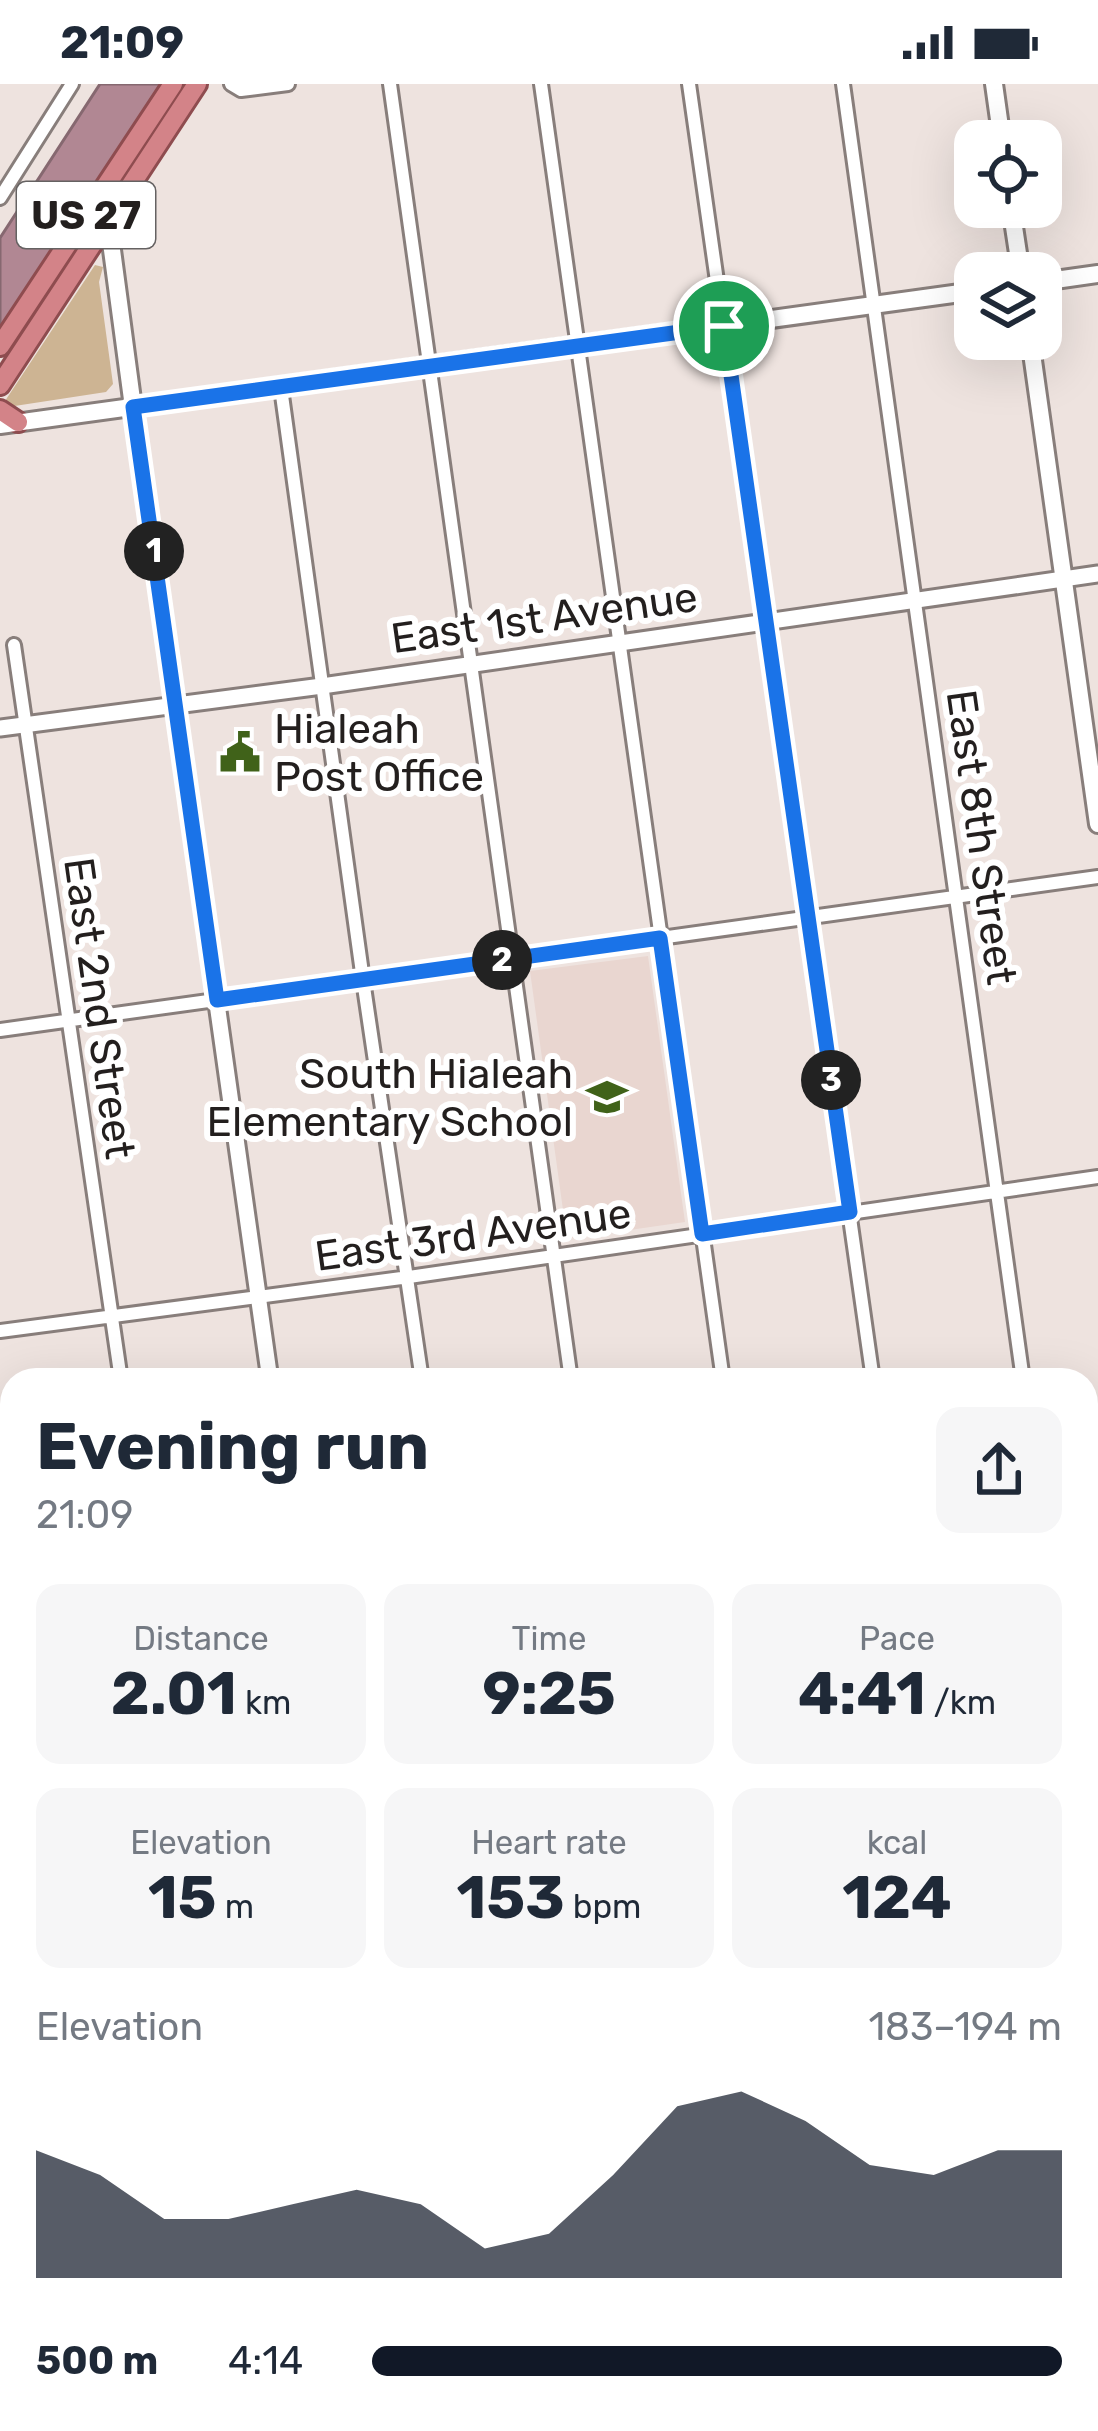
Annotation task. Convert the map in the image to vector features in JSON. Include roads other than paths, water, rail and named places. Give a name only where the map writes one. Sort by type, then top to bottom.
[{"type":"highway","name":"US 27","points":[[0,346],[173,84]]},
{"type":"highway","name":"US 27","points":[[0,385],[197,84]]},
{"type":"highway","points":[[108,220],[111,197],[157,128],[162,101]]},
{"type":"highway","points":[[0,410],[9,423]]},
{"type":"main road","points":[[994,84],[999,120]]},
{"type":"main road","points":[[108,220],[133,407]]},
{"type":"main road","points":[[1062,279],[1098,274]]},
{"type":"main road","points":[[9,423],[954,294]]},
{"type":"main road","points":[[1033,360],[1098,824]]},
{"type":"street","points":[[0,199],[72,84]]},
{"type":"street","points":[[231,84],[241,91],[288,84]]},
{"type":"street","points":[[390,84],[569,1368]]},
{"type":"street","points":[[541,84],[721,1368]]},
{"type":"street","points":[[688,84],[871,1368]]},
{"type":"street","name":"East 8th Street","points":[[842,84],[1021,1368]]},
{"type":"street","points":[[281,388],[420,1368]]},
{"type":"street","points":[[133,407],[269,1368]]},
{"type":"street","name":"East 1st Avenue","points":[[0,728],[1098,574]]},
{"type":"street","name":"East 2nd Street","points":[[14,645],[119,1368]]},
{"type":"street","points":[[0,1030],[1098,877]]},
{"type":"street","name":"East 3rd Avenue","points":[[0,1331],[1098,1178]]},
{"type":"place","name":"Hialeah Post Office","points":[[240,752]]},
{"type":"place","name":"South Hialeah Elementary School","points":[[607,1097]]}]
